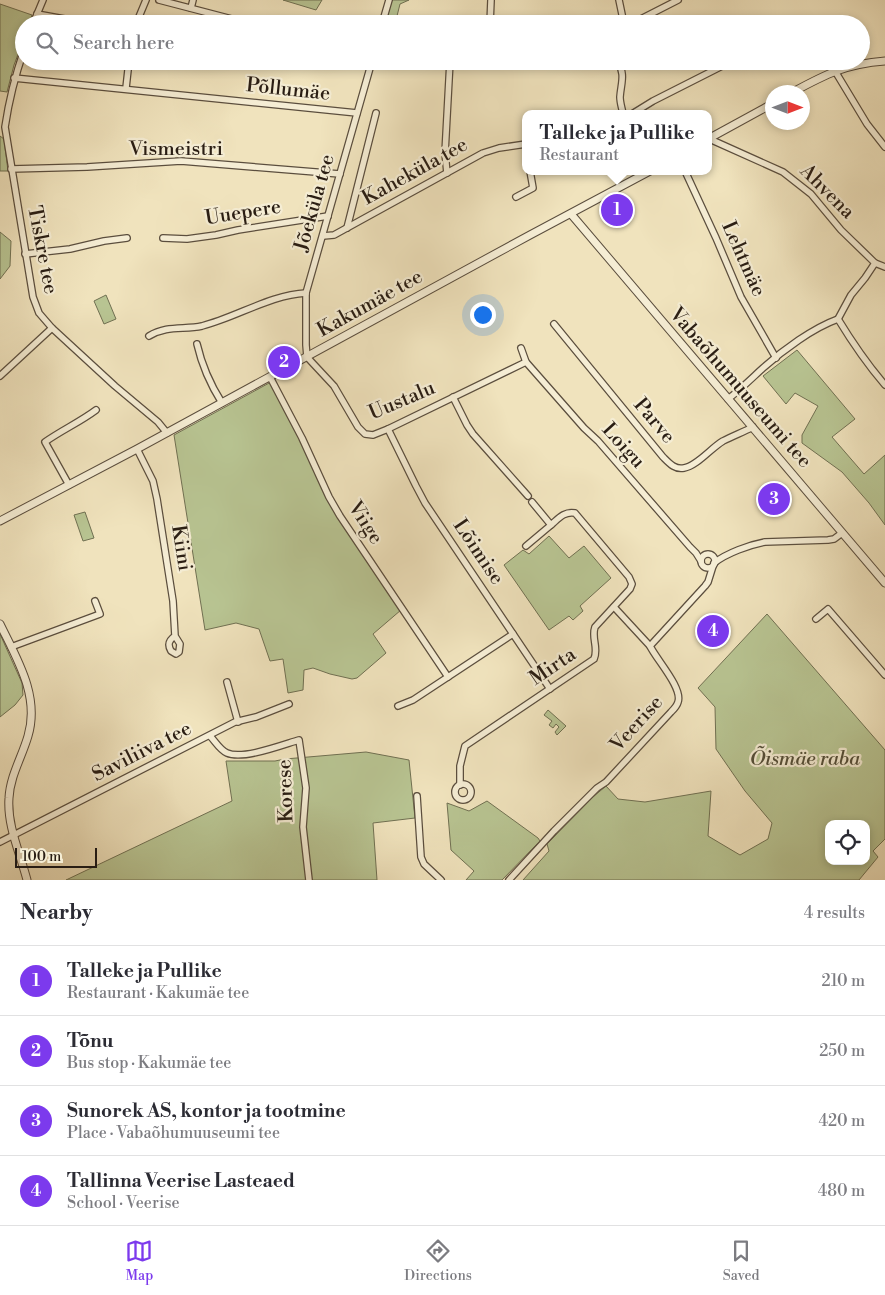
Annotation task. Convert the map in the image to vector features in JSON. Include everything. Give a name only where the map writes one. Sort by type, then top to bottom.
[{"type":"street","points":[[42,15],[37,14],[43,0]]},
{"type":"street","points":[[140,15],[146,0]]},
{"type":"street","points":[[159,0],[217,15]]},
{"type":"street","points":[[190,8],[193,0]]},
{"type":"street","points":[[382,0],[388,2],[384,15]]},
{"type":"street","points":[[490,15],[491,0]]},
{"type":"street","points":[[619,0],[622,15]]},
{"type":"street","points":[[649,15],[678,0]]},
{"type":"street","points":[[870,63],[885,61]]},
{"type":"street","name":"Tiskre tee","points":[[17,70],[5,127],[33,297],[39,313],[52,328],[115,386],[158,422],[167,433]]},
{"type":"street","points":[[126,88],[128,70]]},
{"type":"street","name":"Jõeküla tee","points":[[307,357],[306,293],[369,70]]},
{"type":"street","points":[[447,173],[446,153],[450,70]]},
{"type":"street","points":[[621,110],[620,101],[623,76],[622,70]]},
{"type":"street","points":[[638,110],[714,70]]},
{"type":"street","points":[[806,85],[838,70]]},
{"type":"street","points":[[834,71],[867,124],[885,146]]},
{"type":"street","name":"Põllumäe","points":[[14,78],[357,113]]},
{"type":"street","points":[[712,138],[765,108]]},
{"type":"street","points":[[347,228],[376,113]]},
{"type":"street","name":"Ahvena","points":[[712,140],[783,172],[811,194],[841,230],[875,263],[885,267]]},
{"type":"street","name":"Kaheküla tee","points":[[322,236],[334,235],[483,154],[499,148],[522,145]]},
{"type":"street","name":"Vismeistri","points":[[11,169],[181,162],[340,174]]},
{"type":"street","points":[[516,197],[533,188],[531,175]]},
{"type":"street","points":[[634,175],[634,180]]},
{"type":"street","name":"Kakumäe tee","points":[[0,521],[222,404],[643,175]]},
{"type":"street","name":"Lehtmäe","points":[[687,175],[716,238],[740,297],[776,358]]},
{"type":"street","name":"Vabaõhumuuseumi tee","points":[[571,214],[885,583]]},
{"type":"street","name":"Uuepere","points":[[163,238],[188,239],[328,216]]},
{"type":"street","points":[[26,254],[70,249],[127,238]]},
{"type":"street","points":[[728,399],[776,358],[824,324],[838,319],[851,295],[875,263]]},
{"type":"street","points":[[149,336],[157,331],[167,329],[201,326],[250,308],[296,294],[306,293]]},
{"type":"street","points":[[838,319],[859,352],[885,385]]},
{"type":"street","name":"Parve","points":[[554,324],[671,465],[677,468],[684,468],[692,465],[722,442],[752,428]]},
{"type":"street","points":[[0,376],[52,328]]},
{"type":"street","points":[[197,344],[210,385],[222,404]]},
{"type":"street","points":[[521,348],[526,362]]},
{"type":"street","name":"Uustalu","points":[[307,357],[334,386],[358,427],[365,434],[373,434],[388,429],[526,362]]},
{"type":"street","name":"Loigu","points":[[526,362],[584,428],[598,441],[690,548],[705,560],[722,557]]},
{"type":"street","name":"Viige","points":[[270,377],[340,516],[448,677]]},
{"type":"street","points":[[453,397],[470,430],[528,496]]},
{"type":"street","points":[[69,485],[45,442],[96,410]]},
{"type":"street","name":"Lõimise","points":[[388,429],[425,503],[550,689]]},
{"type":"street","name":"Kiini","points":[[137,449],[153,481],[157,499],[173,601],[175,636],[180,644],[178,654],[175,654],[169,648],[170,640],[175,636]]},
{"type":"street","points":[[532,502],[551,525]]},
{"type":"street","name":"Mirta","points":[[460,785],[460,766],[465,746],[594,659],[596,654],[593,633],[595,627],[630,589],[632,584],[629,577],[575,513],[565,513],[526,546]]},
{"type":"street","points":[[705,560],[709,568],[722,557],[758,543],[828,540],[834,539],[842,533]]},
{"type":"street","points":[[614,607],[650,646],[705,586],[710,576],[714,558],[705,560]]},
{"type":"street","points":[[705,560],[710,576]]},
{"type":"street","points":[[11,646],[100,614],[95,601]]},
{"type":"street","points":[[816,619],[828,609],[884,672]]},
{"type":"street","points":[[0,624],[21,666],[31,698],[32,711],[29,733],[10,791],[9,812],[27,880]]},
{"type":"street","points":[[398,706],[414,700],[512,634]]},
{"type":"street","name":"Veerise","points":[[508,880],[597,788],[606,782],[678,703],[679,696],[674,682],[650,646]]},
{"type":"street","points":[[227,682],[238,722]]},
{"type":"street","name":"Saviliiva tee","points":[[0,842],[238,722],[289,704]]},
{"type":"street","name":"Korese","points":[[210,736],[228,753],[242,755],[299,740],[306,788],[303,826],[309,880]]},
{"type":"street","points":[[417,796],[421,857],[424,864],[441,880]]},
{"type":"green space","points":[[283,0],[322,0],[316,10]]},
{"type":"green space","points":[[392,0],[409,0],[400,4],[397,15],[388,15]]},
{"type":"green space","points":[[0,4],[32,15],[15,15],[15,62],[7,92],[0,91]]},
{"type":"green space","points":[[0,136],[4,139],[8,171],[0,171]]},
{"type":"green space","points":[[0,232],[11,241],[10,266],[0,279]]},
{"type":"green space","points":[[106,295],[116,319],[104,324],[94,301]]},
{"type":"green space","points":[[797,350],[855,419],[832,437],[864,474],[885,455],[885,525],[842,472],[802,443],[802,435],[818,406],[795,393],[786,404],[763,376]]},
{"type":"green space","points":[[271,382],[297,430],[320,482],[401,610],[373,634],[386,653],[357,678],[352,679],[330,674],[313,668],[304,670],[303,690],[288,693],[283,659],[270,661],[259,629],[236,623],[205,630],[174,435]]},
{"type":"green space","points":[[85,512],[94,538],[83,541],[74,515]]},
{"type":"green space","points":[[549,536],[569,558],[584,546],[611,578],[580,606],[583,611],[573,620],[569,616],[549,630],[504,565],[523,550],[529,554]]},
{"type":"green space","name":"Õismäe raba","points":[[767,614],[885,750],[885,839],[873,851],[878,857],[859,880],[523,880],[549,851],[547,844],[606,786],[618,799],[645,802],[711,791],[708,836],[740,855],[768,839],[772,823],[745,791],[716,749],[715,707],[698,688]]},
{"type":"green space","points":[[0,634],[22,683],[23,695],[15,705],[0,717]]},
{"type":"green space","points":[[548,710],[566,726],[557,735],[555,732],[559,727],[556,724],[553,728],[549,725],[552,721],[544,715]]},
{"type":"green space","points":[[366,752],[409,760],[415,818],[373,823],[377,880],[66,880],[232,801],[226,761],[275,761]]},
{"type":"green space","points":[[487,801],[540,841],[502,880],[466,880],[474,871],[451,850],[447,803],[469,811]]},
{"type":"place","name":"Talleke ja Pullike","points":[[617,210]]},
{"type":"place","name":"Tõnu","points":[[284,362]]},
{"type":"place","name":"Sunorek AS, kontor ja tootmine","points":[[774,499]]},
{"type":"place","name":"Tallinna Veerise Lasteaed","points":[[713,631]]}]
